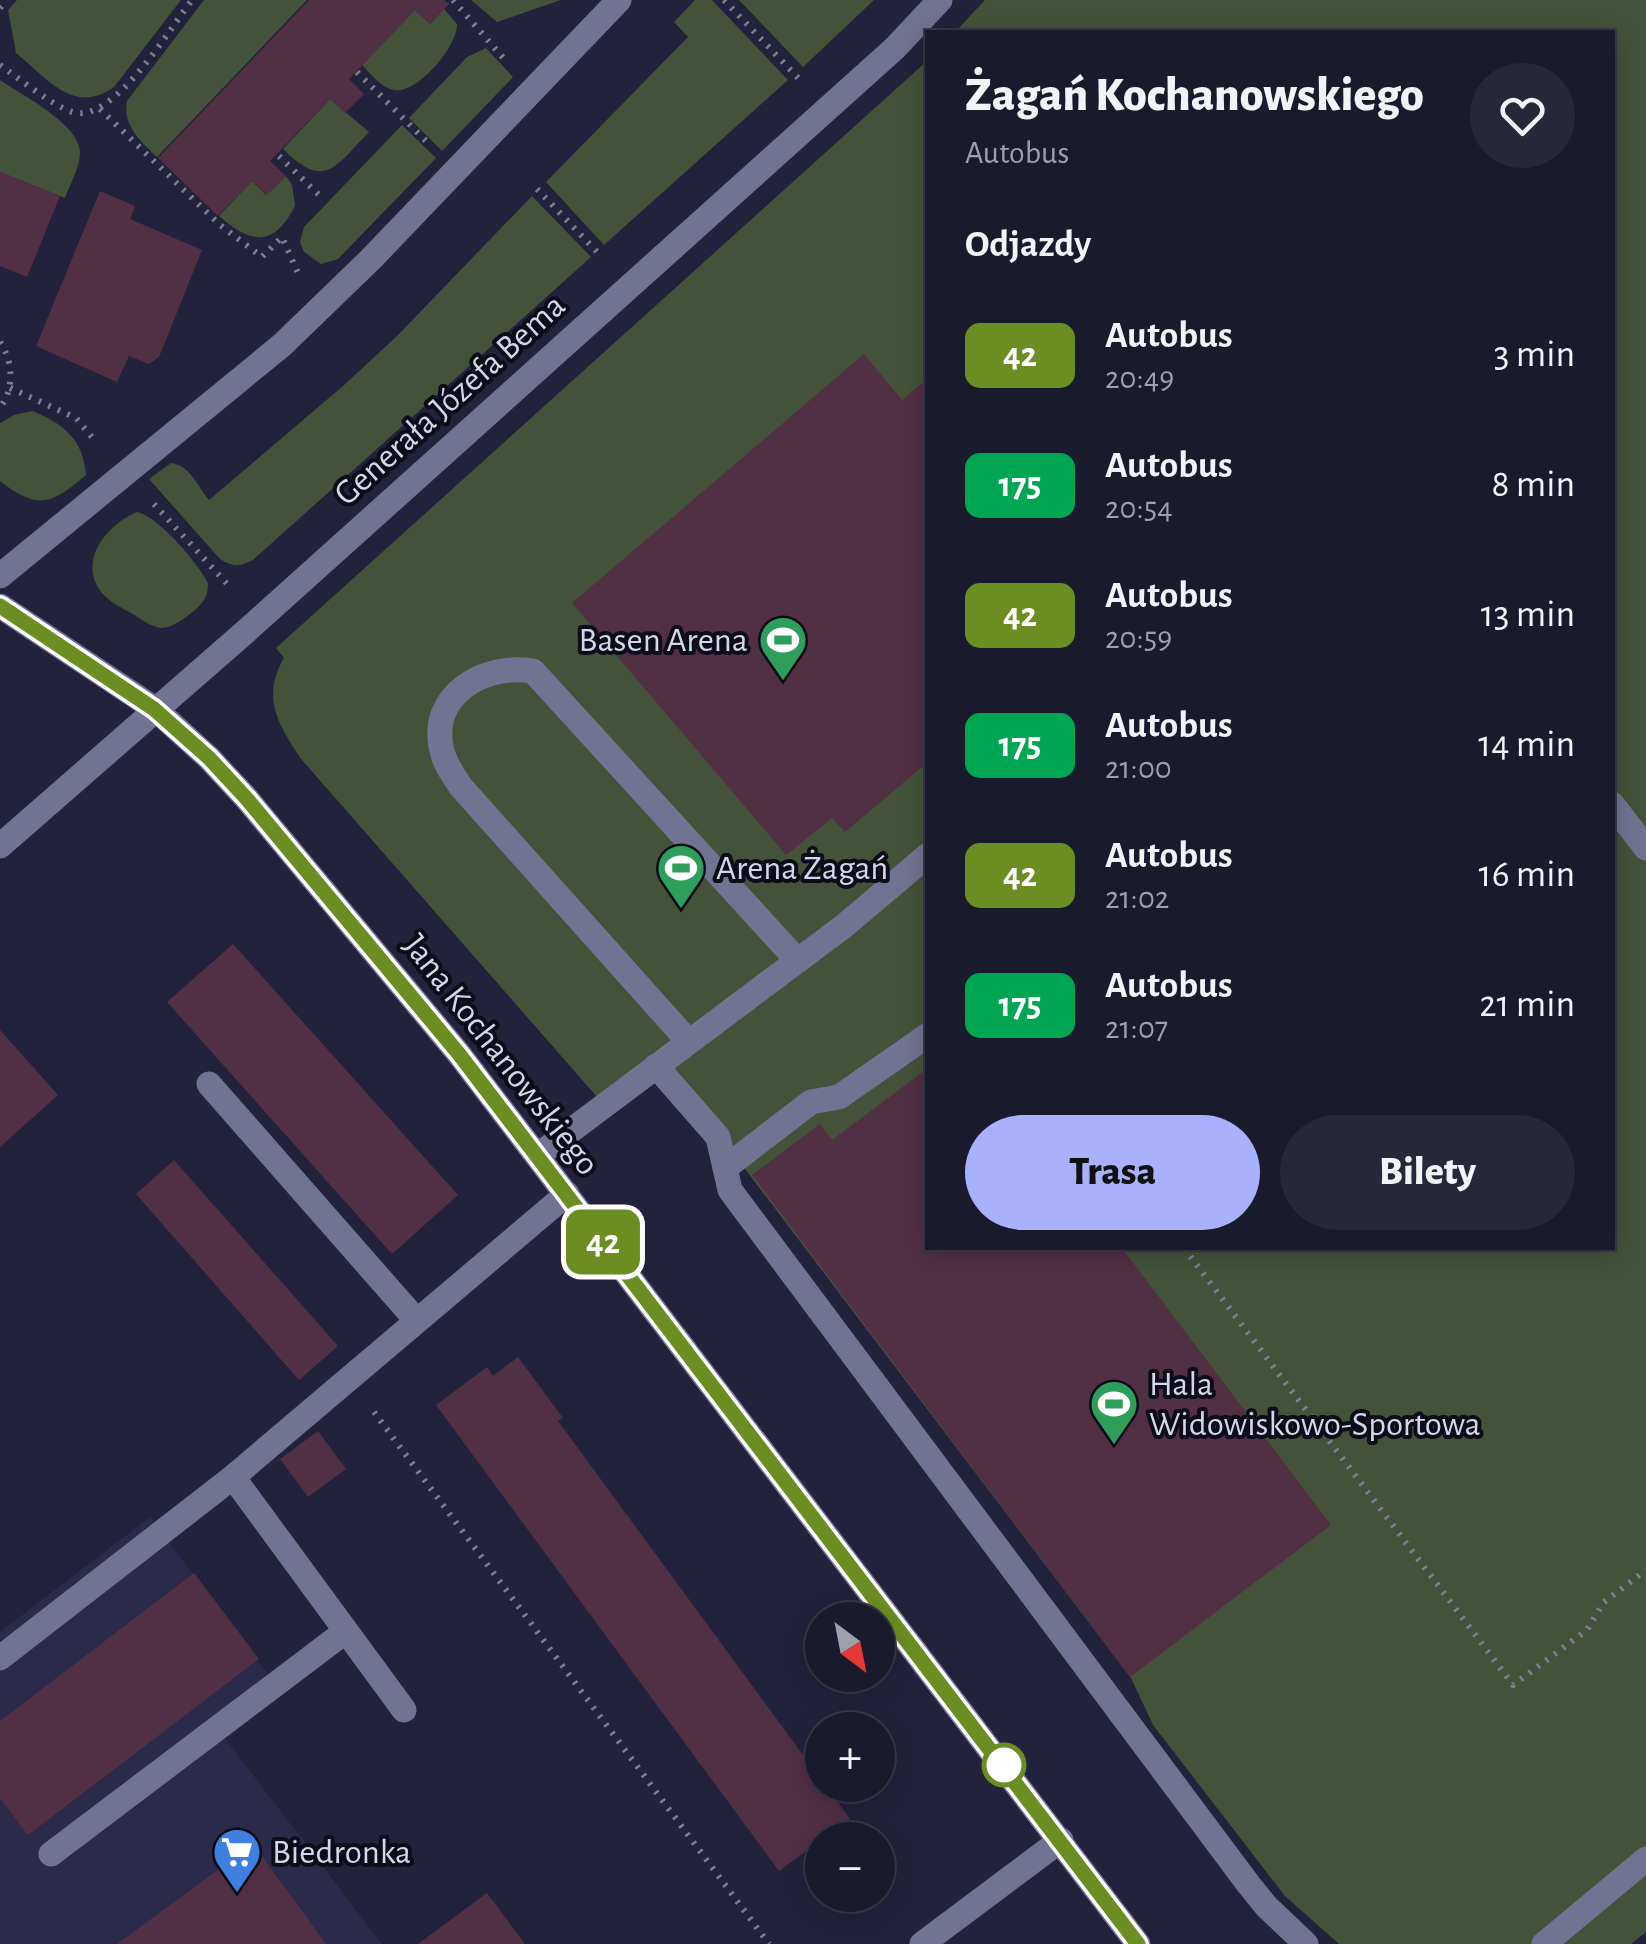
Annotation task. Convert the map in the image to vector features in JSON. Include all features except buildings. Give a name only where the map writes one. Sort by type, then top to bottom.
[{"type":"street","points":[[0,576],[282,345],[618,0]]},
{"type":"street","name":"Generała Józefa Bema","points":[[0,846],[244,634],[895,48],[940,0]]},
{"type":"street","name":"Jana Kochanowskiego","points":[[0,606],[154,709],[209,758],[247,799],[459,1054],[1138,1944]]},
{"type":"street","points":[[689,1042],[449,768],[441,748],[442,722],[451,700],[467,682],[489,672],[512,668],[533,671],[798,960]]},
{"type":"street","points":[[1615,808],[1646,848]]},
{"type":"street","points":[[538,1156],[844,926],[925,858]]},
{"type":"street","points":[[726,1168],[812,1102],[840,1097],[925,1036]]},
{"type":"street","points":[[656,1066],[718,1136],[730,1190],[1249,1886],[1306,1944]]},
{"type":"street","points":[[209,1084],[418,1321]]},
{"type":"street","points":[[0,1658],[233,1477],[567,1194]]},
{"type":"street","points":[[233,1477],[404,1710]]},
{"type":"street","points":[[50,1854],[346,1630]]},
{"type":"street","points":[[922,1944],[1061,1840]]},
{"type":"street","points":[[1544,1944],[1646,1859]]},
{"type":"path","points":[[0,8],[6,0]]},
{"type":"path","points":[[0,66],[70,112],[84,114],[100,108],[132,80],[192,0]]},
{"type":"path","points":[[454,0],[489,44],[534,88]]},
{"type":"path","points":[[724,0],[800,81]]},
{"type":"path","points":[[357,72],[456,170]]},
{"type":"path","points":[[100,108],[220,224],[262,257],[282,237],[300,279]]},
{"type":"path","points":[[278,156],[320,196]]},
{"type":"path","points":[[537,189],[604,260]]},
{"type":"path","points":[[0,342],[11,374],[10,388],[0,407]]},
{"type":"path","points":[[10,388],[76,418],[101,447]]},
{"type":"path","points":[[142,491],[231,588]]},
{"type":"path","points":[[1186,1250],[1514,1685],[1587,1630],[1603,1603],[1646,1570]]},
{"type":"path","points":[[364,1398],[769,1944]]},
{"type":"shaded area","points":[[150,1517],[276,1685],[218,1729],[382,1944],[0,1944],[0,1632]]},
{"type":"green space","points":[[17,0],[181,0],[114,87],[86,97],[62,90],[16,53],[8,10]]},
{"type":"green space","points":[[204,0],[307,0],[157,157],[130,125],[127,101]]},
{"type":"green space","points":[[471,0],[561,0],[497,22]]},
{"type":"green space","points":[[695,0],[712,0],[788,80],[604,245],[546,182],[688,37],[674,22]]},
{"type":"green space","points":[[739,0],[874,0],[803,67]]},
{"type":"green space","name":"Arena Żagań","points":[[985,0],[1646,0],[1646,1932],[1631,1944],[1339,1944],[1285,1896],[1153,1725],[1131,1678],[664,1062],[605,1106],[302,760],[275,710],[274,685],[284,658],[276,648],[925,63],[925,1250],[1615,1250],[1615,30],[957,30]]},
{"type":"green space","points":[[444,9],[457,24],[456,33],[444,56],[414,85],[403,90],[389,89],[362,65],[415,10],[430,24]]},
{"type":"green space","points":[[486,48],[513,77],[442,151],[409,118],[467,57]]},
{"type":"green space","points":[[0,80],[49,112],[78,142],[78,164],[65,198],[0,172]]},
{"type":"green space","points":[[330,99],[369,132],[338,164],[320,171],[309,169],[283,149]]},
{"type":"green space","points":[[402,125],[436,158],[338,259],[321,264],[304,252],[300,242],[304,227]]},
{"type":"green space","points":[[286,176],[292,185],[295,206],[278,230],[251,236],[219,216],[252,181],[266,195]]},
{"type":"green space","points":[[532,196],[591,257],[253,560],[236,565],[220,559],[149,479],[171,463],[178,465],[189,472],[209,500],[397,336]]},
{"type":"green space","points":[[32,411],[70,434],[81,452],[86,475],[54,498],[44,500],[25,497],[0,481],[0,423]]},
{"type":"green space","points":[[137,512],[156,522],[177,542],[208,583],[198,607],[166,628],[150,624],[112,602],[94,580],[92,568],[99,544],[116,525]]},
{"type":"bus line","name":"42","points":[[0,606],[154,709],[209,758],[247,799],[459,1054],[1138,1944]]},
{"type":"place","name":"Basen Arena","points":[[783,682]]},
{"type":"place","name":"Arena Żagań","points":[[681,910]]},
{"type":"place","name":"Hala Widowiskowo-Sportowa","points":[[1114,1446]]},
{"type":"place","name":"Biedronka","points":[[237,1894]]}]
